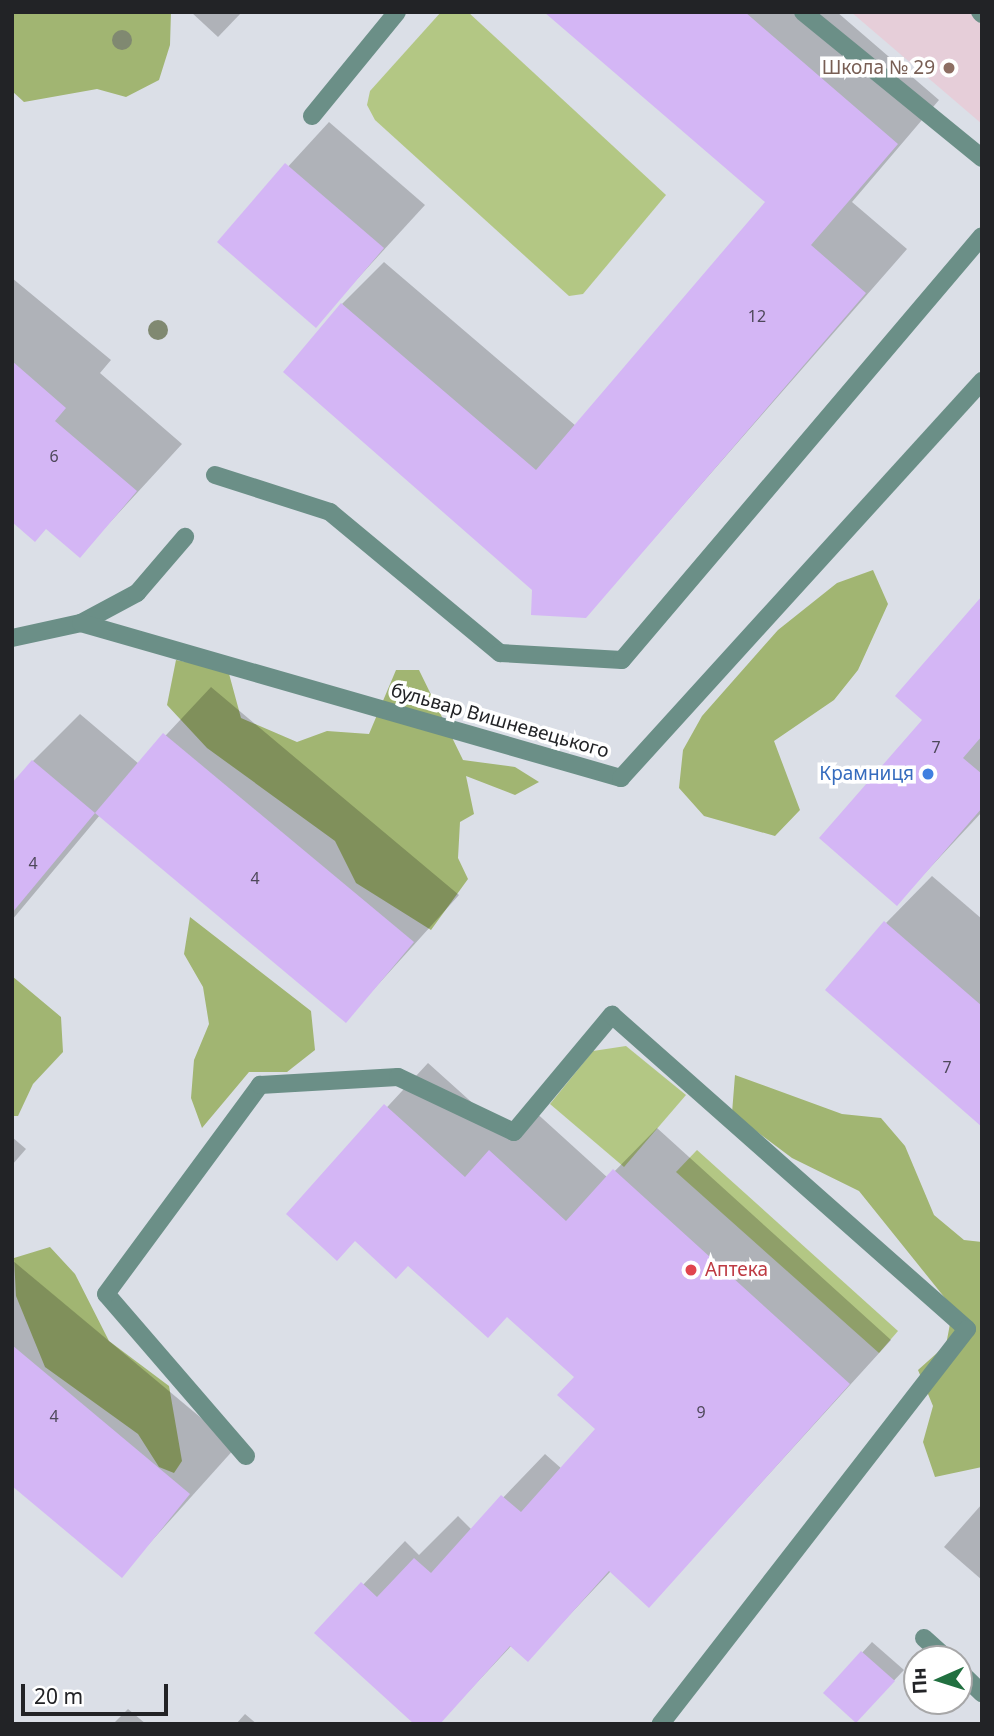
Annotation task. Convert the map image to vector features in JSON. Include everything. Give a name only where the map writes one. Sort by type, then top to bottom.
[{"type":"street","points":[[312,116],[397,12]]},
{"type":"street","points":[[803,12],[982,158]]},
{"type":"street","points":[[215,475],[330,512],[500,653],[622,660],[982,236]]},
{"type":"street","name":"бульвар Вишневецького","points":[[12,638],[81,623],[621,778],[982,382]]},
{"type":"street","points":[[81,623],[136,593],[185,537]]},
{"type":"street","points":[[246,1456],[106,1294],[260,1085],[398,1077],[514,1132],[611,1015],[967,1329],[661,1724]]},
{"type":"street","points":[[924,1638],[932,1645]]},
{"type":"shaded area","name":"Школа № 29","points":[[851,12],[982,12],[982,124]]},
{"type":"green space","points":[[12,12],[171,12],[170,45],[159,80],[126,97],[97,89],[24,102],[12,91]]},
{"type":"green space","points":[[441,12],[468,12],[666,195],[583,294],[569,296],[375,120],[367,105],[370,91]]},
{"type":"green space","points":[[873,570],[888,604],[858,670],[834,700],[774,741],[800,810],[775,836],[704,816],[679,788],[683,750],[702,716],[778,630],[837,583]]},
{"type":"green space","points":[[176,660],[228,670],[241,718],[297,742],[327,731],[369,734],[396,670],[419,670],[463,760],[515,767],[539,782],[515,795],[466,776],[474,814],[460,822],[458,858],[468,879],[431,930],[356,883],[335,841],[207,748],[167,705]]},
{"type":"green space","points":[[190,917],[311,1011],[315,1050],[287,1072],[249,1072],[202,1128],[191,1098],[194,1060],[209,1024],[203,987],[184,954]]},
{"type":"green space","points":[[12,976],[61,1017],[63,1052],[33,1084],[18,1116],[12,1116]]},
{"type":"green space","points":[[626,1046],[686,1095],[624,1167],[550,1104],[593,1051]]},
{"type":"green space","points":[[735,1075],[842,1114],[881,1118],[905,1146],[934,1215],[964,1240],[982,1242],[982,1467],[935,1477],[923,1442],[933,1406],[918,1370],[946,1345],[953,1308],[859,1191],[792,1158],[732,1113]]},
{"type":"green space","points":[[697,1150],[898,1331],[879,1353],[676,1172]]},
{"type":"green space","points":[[50,1247],[75,1274],[109,1341],[169,1386],[182,1461],[174,1473],[159,1467],[138,1434],[45,1367],[16,1296],[14,1258]]},
{"type":"building","points":[[544,12],[745,12],[898,144],[811,245],[866,293],[586,618],[531,615],[532,590],[283,372],[341,303],[536,470],[765,202]]},
{"type":"building","points":[[285,163],[384,248],[316,328],[217,242]]},
{"type":"building","points":[[12,361],[66,408],[55,421],[137,491],[80,558],[46,529],[35,542],[12,522]]},
{"type":"building","points":[[982,596],[982,736],[963,758],[982,774],[982,808],[897,906],[819,838],[922,720],[895,696]]},
{"type":"building","points":[[163,733],[414,942],[346,1023],[95,813]]},
{"type":"building","points":[[32,760],[95,813],[12,913],[12,783]]},
{"type":"building","points":[[884,921],[982,1006],[982,1127],[825,990]]},
{"type":"building","points":[[384,1104],[465,1177],[489,1150],[566,1221],[613,1169],[850,1384],[649,1608],[609,1571],[528,1662],[510,1646],[440,1724],[414,1724],[314,1633],[361,1582],[377,1597],[414,1558],[431,1573],[501,1495],[521,1512],[595,1429],[557,1395],[574,1377],[507,1317],[488,1338],[408,1266],[396,1279],[355,1241],[337,1261],[286,1214]]},
{"type":"building","points":[[12,1345],[190,1494],[122,1578],[12,1486]]},
{"type":"building","points":[[861,1651],[895,1681],[856,1723],[823,1693]]},
{"type":"place","name":"Школа № 29","points":[[949,68]]},
{"type":"place","name":"Крамниця","points":[[928,774]]},
{"type":"place","name":"Аптека","points":[[691,1270]]}]
